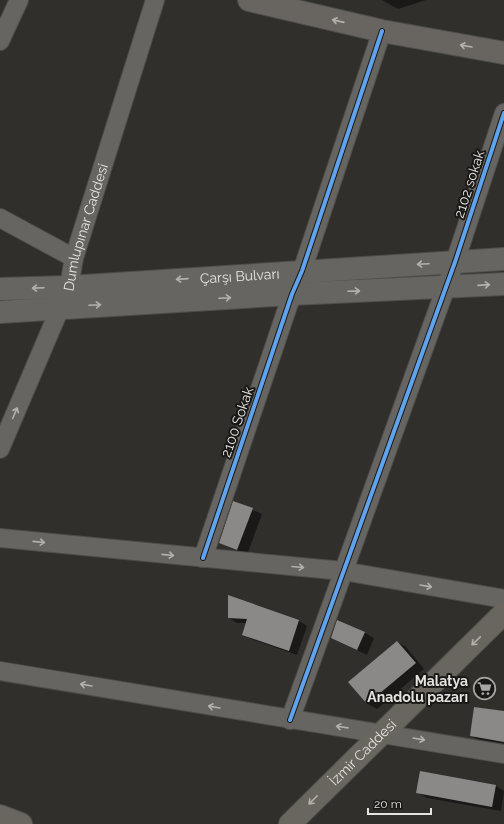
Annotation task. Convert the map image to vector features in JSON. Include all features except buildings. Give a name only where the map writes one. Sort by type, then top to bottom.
[{"type":"main road","points":[[250,0],[382,31],[504,53]]},
{"type":"main road","name":"İzmir Caddesi","points":[[290,824],[381,732],[504,613]]},
{"type":"main road","points":[[0,816],[20,824]]},
{"type":"street","points":[[0,41],[19,0]]},
{"type":"street","name":"Dumlupınar Caddesi","points":[[0,449],[69,287],[74,258],[155,0]]},
{"type":"street","name":"2100 Sokak","points":[[203,558],[292,294],[302,271],[382,31]]},
{"type":"street","name":"2102 sokak","points":[[455,262],[504,113]]},
{"type":"street","points":[[0,218],[74,258]]},
{"type":"street","name":"Çarşı Bulvarı","points":[[0,289],[69,287],[504,259]]},
{"type":"street","points":[[290,720],[455,262]]},
{"type":"street","name":"Çarşı Bulvarı","points":[[0,312],[292,294],[445,288],[504,284]]},
{"type":"street","points":[[0,538],[343,571],[504,600]]},
{"type":"street","points":[[0,671],[290,720],[381,732],[504,754]]},
{"type":"cycle path","points":[[203,558],[292,294],[302,271],[382,31]]},
{"type":"cycle path","points":[[290,720],[455,262],[504,113]]},
{"type":"place","name":"Malatya Anadolu pazarı","points":[[484,689]]}]
